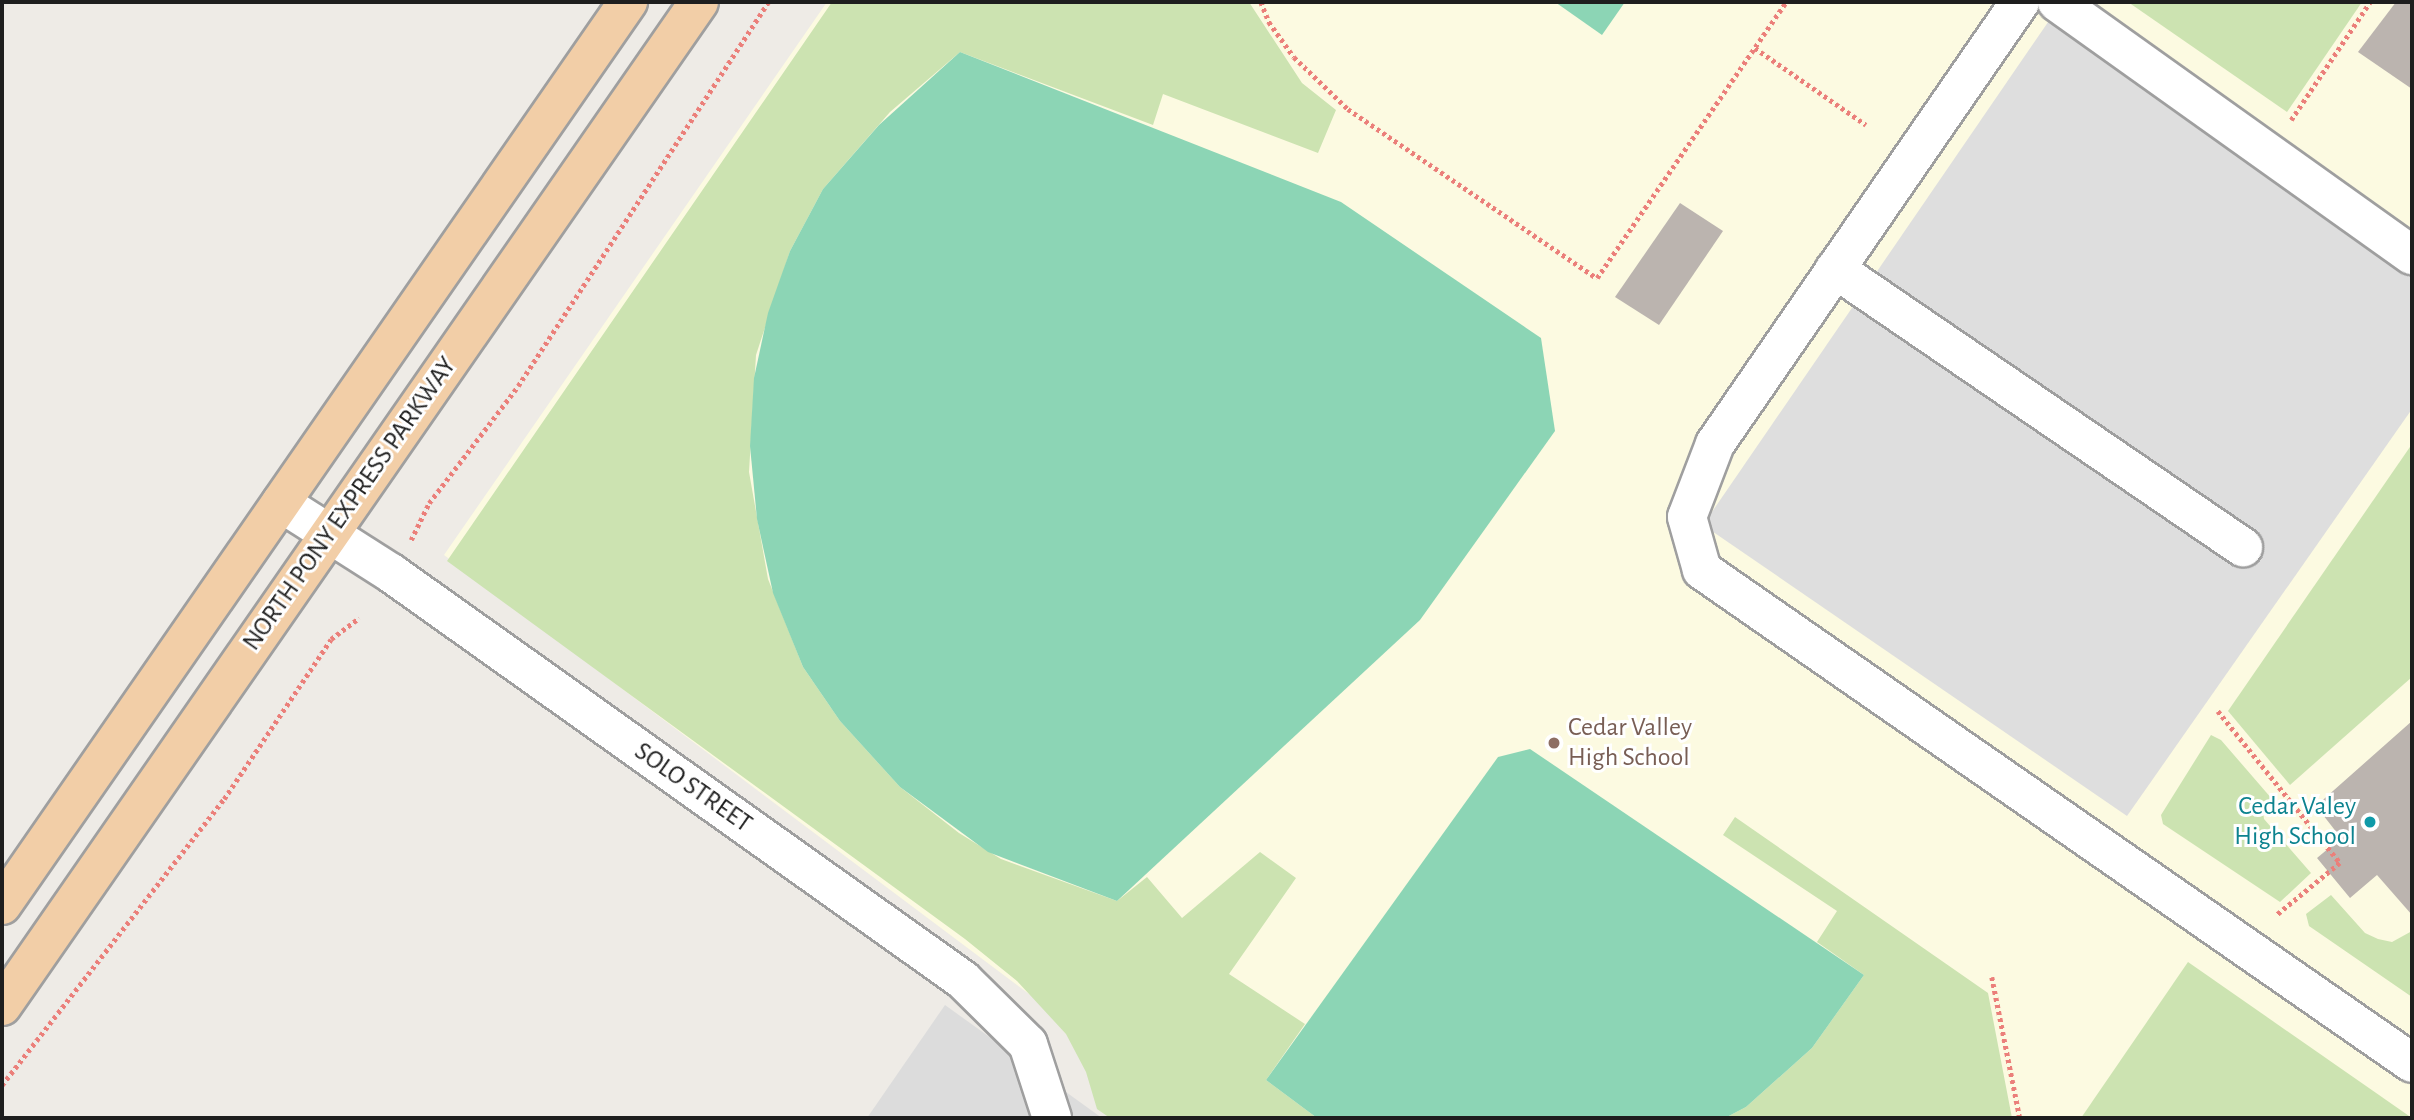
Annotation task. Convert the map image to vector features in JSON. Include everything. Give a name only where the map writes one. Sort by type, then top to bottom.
[{"type":"main road","points":[[2,905],[628,2]]},
{"type":"main road","name":"NORTH PONY EXPRESS PARKWAY","points":[[2,1006],[699,2]]},
{"type":"street","points":[[2020,2],[1715,444],[1687,517],[1702,570],[2412,1063]]},
{"type":"street","points":[[2057,2],[2412,255]]},
{"type":"street","points":[[1835,269],[2243,547]]},
{"type":"street","name":"SOLO STREET","points":[[281,503],[391,573],[963,980],[1028,1044],[1052,1118]]},
{"type":"path","points":[[405,552],[429,503],[518,386],[768,2]]},
{"type":"path","points":[[1261,2],[1269,22],[1294,57],[1348,109],[1597,278],[1786,2]]},
{"type":"path","points":[[2289,122],[2370,2]]},
{"type":"path","points":[[1754,48],[1866,125]]},
{"type":"path","points":[[2,1085],[224,799],[331,639],[359,618]]},
{"type":"path","points":[[2218,711],[2340,863],[2277,915]]},
{"type":"path","points":[[1992,977],[2020,1118]]},
{"type":"shaded area","name":"Cedar Valley High School","points":[[827,2],[2412,2],[2412,1118],[1110,1118],[1069,1024],[444,555]]},
{"type":"shaded area","points":[[2055,12],[2412,263],[2412,409],[2127,816],[1703,525]]},
{"type":"shaded area","points":[[945,1005],[1102,1118],[867,1118]]},
{"type":"green space","points":[[832,2],[1249,2],[1302,83],[1336,110],[1318,153],[1163,94],[1153,125],[960,52],[890,112],[823,189],[790,251],[756,355],[749,472],[768,579],[803,667],[840,721],[900,787],[959,833],[1001,859],[1117,901],[1147,877],[1182,918],[1260,852],[1296,878],[1229,974],[1305,1024],[1266,1080],[1317,1118],[1110,1118],[1097,1109],[1086,1072],[1066,1034],[1017,981],[965,939],[447,561]]},
{"type":"green space","points":[[1555,2],[1625,2],[1602,35]]},
{"type":"green space","points":[[2128,2],[2362,2],[2287,112]]},
{"type":"green space","points":[[960,52],[1341,202],[1541,338],[1555,431],[1420,620],[1117,901],[988,852],[900,787],[840,721],[803,667],[773,593],[757,519],[750,446],[754,378],[768,313],[790,251],[823,189],[879,125]]},
{"type":"green space","points":[[2412,444],[2412,677],[2290,785],[2228,711]]},
{"type":"green space","points":[[2211,735],[2221,740],[2272,799],[2263,812],[2264,819],[2311,873],[2280,902],[2163,824],[2161,815]]},
{"type":"green space","points":[[1530,749],[1864,975],[1812,1048],[1746,1107],[1725,1118],[1317,1118],[1266,1080],[1498,757]]},
{"type":"green space","points":[[1735,817],[1988,993],[2012,1118],[1725,1118],[1746,1107],[1812,1048],[1864,975],[1817,942],[1837,911],[1723,835]]},
{"type":"green space","points":[[2331,895],[2365,933],[2378,939],[2392,942],[2412,931],[2412,997],[2309,926],[2306,914]]},
{"type":"green space","points":[[2188,962],[2412,1118],[2081,1118]]},
{"type":"building","points":[[2396,2],[2412,2],[2412,89],[2358,52]]},
{"type":"building","points":[[1680,203],[1723,231],[1659,325],[1615,297]]},
{"type":"building","name":"Cedar Valey High School","points":[[2412,721],[2412,915],[2377,875],[2350,898],[2317,858],[2341,838],[2316,806]]},
{"type":"place","name":"Cedar Valley High School","points":[[1554,743]]},
{"type":"place","name":"Cedar Valey High School","points":[[2370,822]]}]
